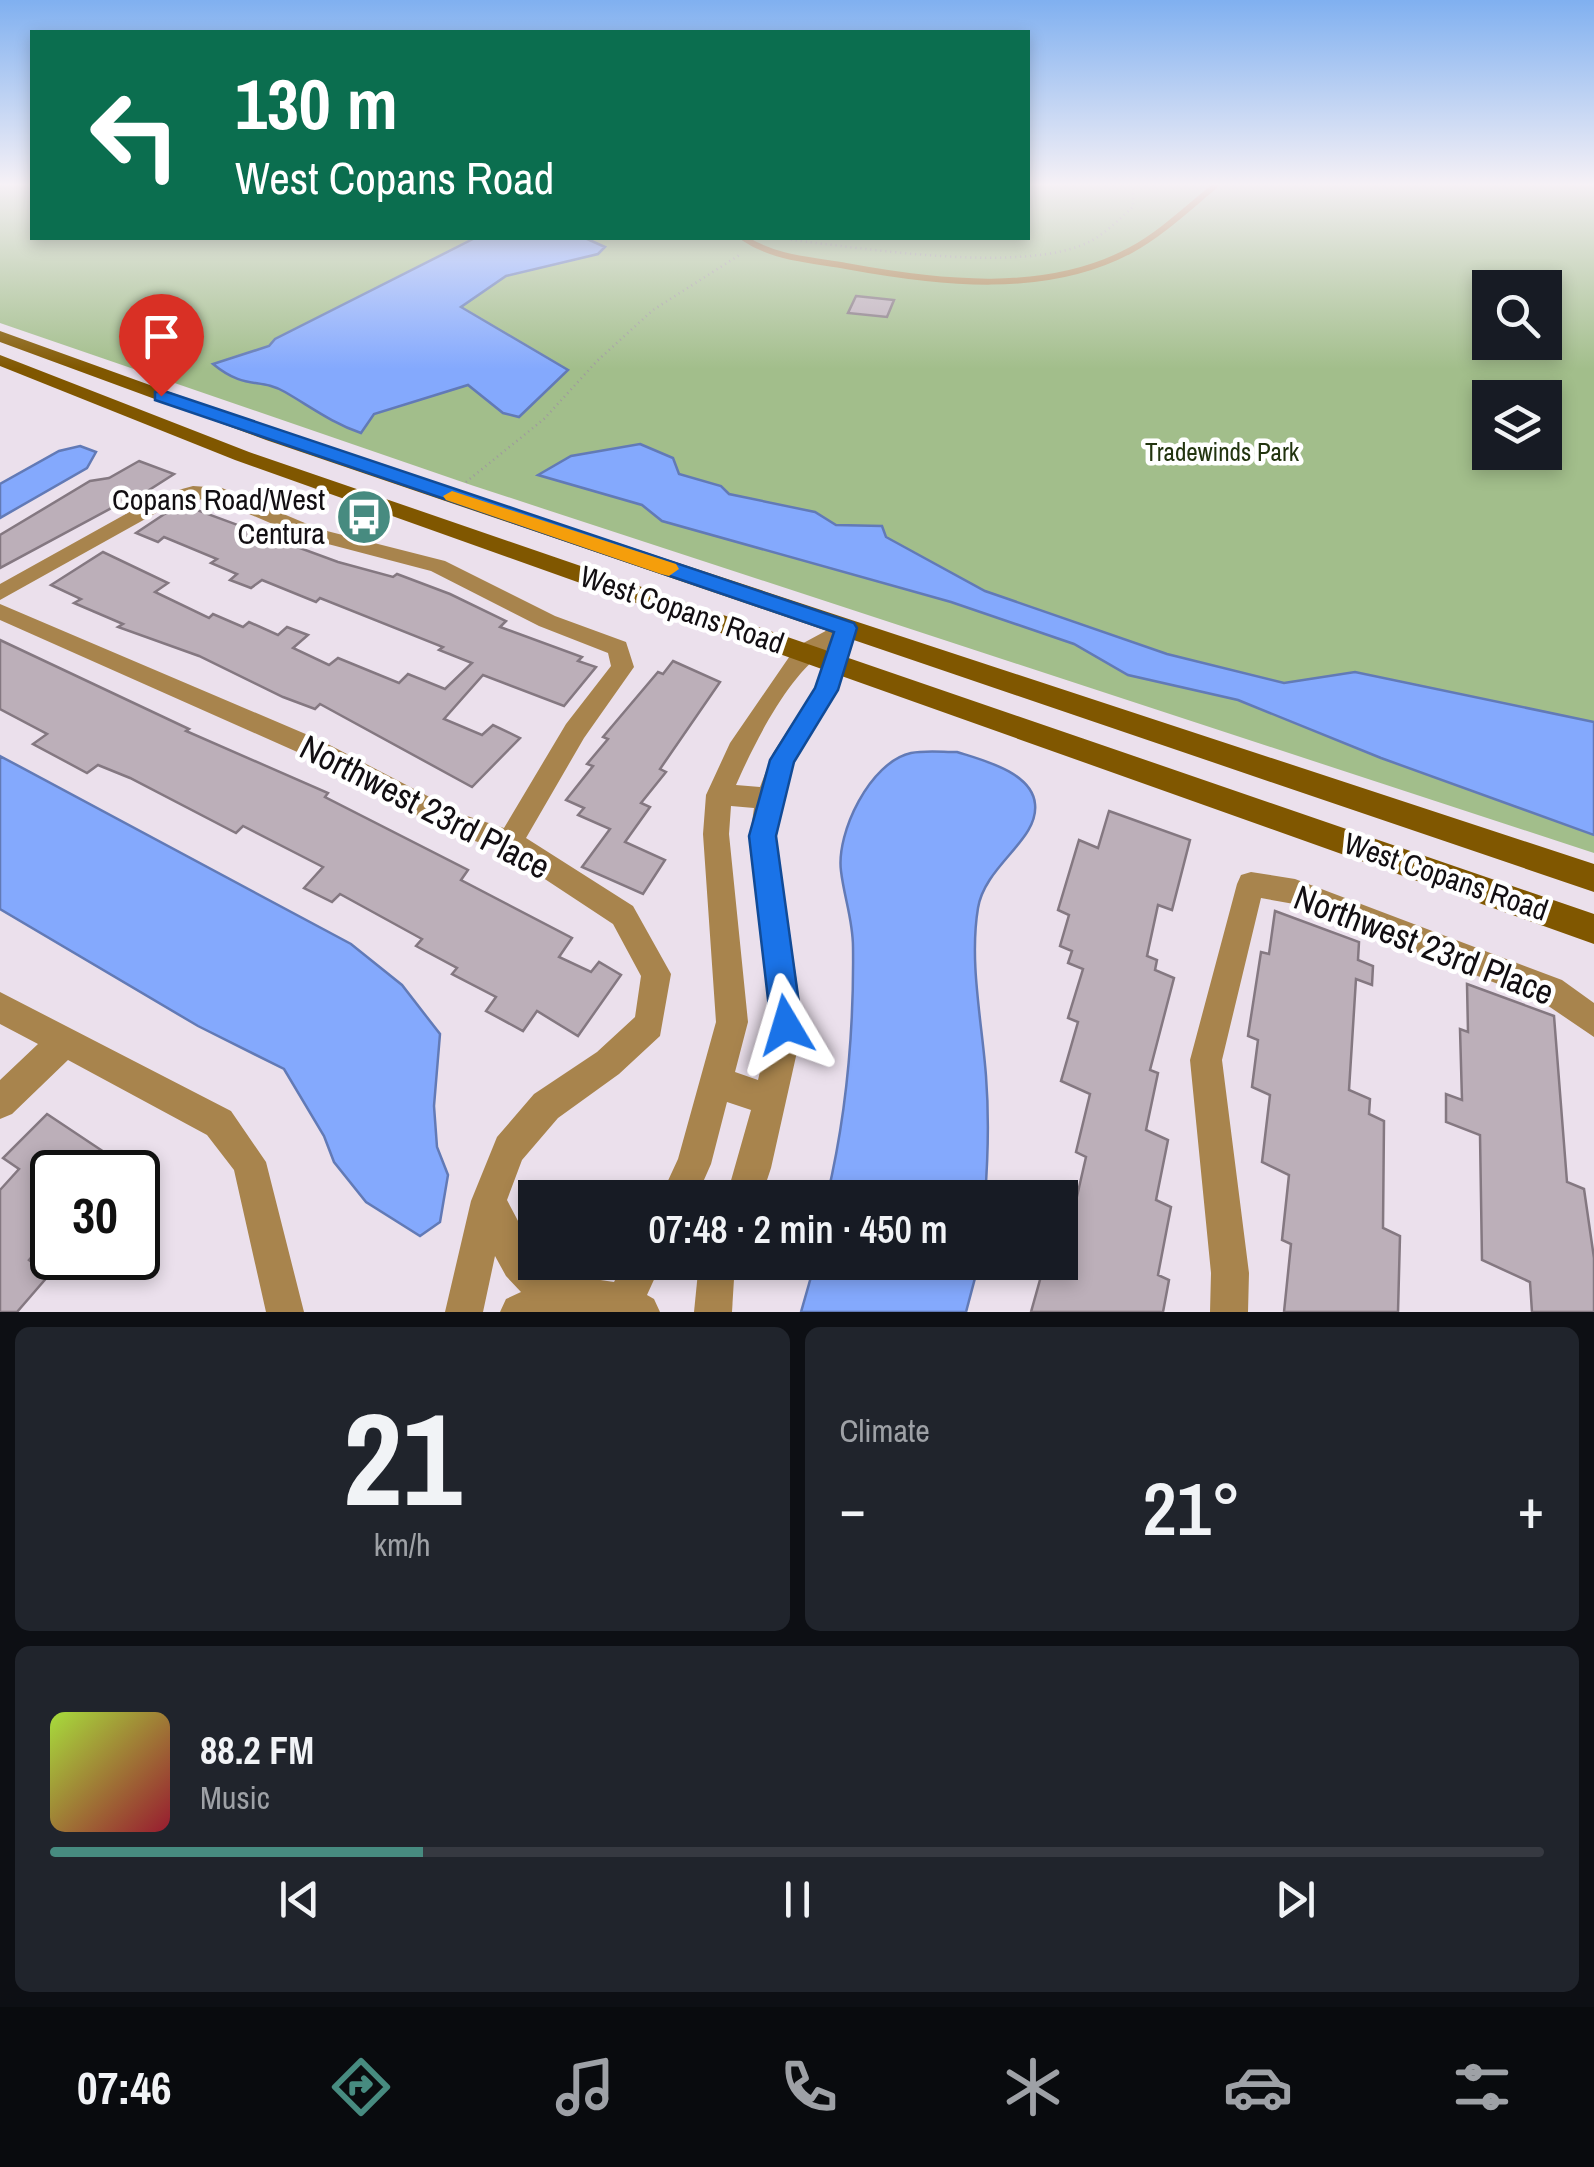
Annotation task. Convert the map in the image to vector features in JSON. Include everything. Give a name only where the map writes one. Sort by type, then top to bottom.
[{"type":"main road","name":"West Copans Road","points":[[0,336],[438,492],[1594,878]]},
{"type":"main road","name":"West Copans Road","points":[[0,360],[242,456],[1594,928]]},
{"type":"main road","points":[[356,496],[386,474]]},
{"type":"street","points":[[0,592],[168,498],[215,492],[312,534],[438,566],[546,621],[618,648],[623,668],[575,731],[510,842]]},
{"type":"street","name":"Northwest 23rd Place","points":[[0,610],[313,748],[455,823],[510,842],[624,915],[656,974],[649,1024],[608,1063],[546,1106],[509,1150],[489,1201],[464,1312]]},
{"type":"street","points":[[686,1180],[694,1164],[732,1022],[716,834],[718,795],[739,750],[804,653],[846,628]]},
{"type":"street","points":[[747,1180],[786,1025],[763,836],[769,798],[782,760],[837,664],[846,628]]},
{"type":"street","points":[[718,795],[769,798]]},
{"type":"street","name":"Northwest 23rd Place","points":[[1229,1312],[1230,1273],[1206,1060],[1252,884],[1295,892],[1552,990],[1593,1019]]},
{"type":"street","points":[[0,1007],[219,1124],[249,1162],[285,1312]]},
{"type":"street","points":[[0,1102],[65,1041]]},
{"type":"street","points":[[716,1081],[770,1100]]},
{"type":"street","points":[[489,1201],[520,1266],[546,1290],[632,1307],[639,1280]]},
{"type":"street","points":[[713,1312],[716,1280]]},
{"type":"street","points":[[519,1312],[578,1295]]},
{"type":"lane","points":[[759,246],[883,272],[954,280],[1026,278],[1088,267],[1136,246]]},
{"type":"path","points":[[854,246],[956,258],[1066,251],[1078,246]]},
{"type":"path","points":[[438,492],[462,485],[514,444],[666,300],[734,254],[746,253]]},
{"type":"green space","name":"Tradewinds Park","points":[[0,246],[1594,246],[1594,853],[471,485],[0,323]]},
{"type":"water","points":[[459,246],[605,247],[598,254],[506,276],[461,307],[568,370],[519,417],[503,413],[468,385],[374,414],[361,433],[285,392],[235,378],[213,364],[269,346],[275,339]]},
{"type":"water","points":[[640,444],[673,458],[679,474],[721,486],[729,494],[815,512],[836,525],[882,526],[886,537],[985,591],[1167,654],[1284,683],[1355,672],[1594,722],[1594,835],[1381,758],[1238,700],[1128,675],[1074,644],[951,602],[662,521],[642,505],[538,475],[571,456]]},
{"type":"water","points":[[80,446],[96,452],[87,468],[0,518],[0,484],[59,451]]},
{"type":"water","points":[[916,752],[957,752],[992,764],[1025,784],[1035,804],[1029,829],[990,879],[978,908],[976,971],[988,1106],[986,1180],[831,1180],[848,1073],[852,1009],[853,937],[841,871],[844,838],[870,784],[896,759]]},
{"type":"water","points":[[0,756],[351,944],[402,985],[440,1034],[434,1106],[437,1147],[448,1175],[440,1222],[420,1236],[366,1202],[334,1162],[324,1136],[284,1069],[198,1026],[0,909]]},
{"type":"water","points":[[810,1280],[974,1280],[966,1312],[801,1312]]},
{"type":"building","points":[[856,296],[894,300],[887,317],[848,313]]},
{"type":"building","points":[[139,461],[174,474],[146,492],[154,494],[129,508],[119,504],[0,568],[0,535],[90,481],[109,478]]},
{"type":"building","points":[[186,506],[338,562],[393,577],[397,574],[450,594],[506,621],[500,627],[582,657],[578,661],[596,667],[564,706],[483,675],[444,719],[482,735],[493,725],[520,738],[472,787],[320,704],[315,709],[283,697],[199,656],[118,627],[123,624],[74,603],[81,599],[51,585],[103,552],[168,583],[155,592],[209,618],[213,614],[243,627],[249,622],[278,635],[287,627],[308,635],[293,648],[329,665],[338,658],[399,683],[408,674],[445,689],[472,663],[439,650],[443,647],[320,598],[316,602],[262,580],[251,588],[230,580],[237,574],[211,563],[217,559],[164,537],[158,542],[136,533],[175,507]]},
{"type":"building","points":[[0,640],[189,729],[186,731],[328,793],[325,797],[468,870],[461,880],[572,938],[559,957],[591,972],[599,962],[621,975],[578,1036],[537,1011],[523,1031],[486,1011],[496,997],[452,974],[457,968],[416,946],[422,939],[340,894],[332,902],[304,888],[323,867],[243,826],[236,833],[130,778],[98,765],[87,773],[33,744],[47,734],[0,709]]},
{"type":"building","points":[[673,661],[720,682],[660,769],[666,772],[641,803],[650,807],[625,842],[665,860],[643,894],[582,867],[610,829],[578,815],[584,808],[566,800],[593,766],[587,764],[608,739],[603,737],[658,672],[663,674]]},
{"type":"building","points":[[1109,811],[1190,840],[1172,910],[1158,905],[1147,956],[1157,960],[1155,970],[1174,978],[1150,1070],[1158,1073],[1146,1130],[1168,1140],[1156,1200],[1171,1207],[1158,1275],[1169,1280],[1163,1312],[1031,1312],[1040,1280],[1078,1280],[1078,1192],[1086,1157],[1076,1152],[1090,1094],[1061,1081],[1078,1022],[1068,1018],[1083,969],[1068,963],[1072,951],[1060,946],[1069,915],[1058,910],[1079,840],[1098,848]]},
{"type":"building","points":[[1275,911],[1359,942],[1358,960],[1373,966],[1372,985],[1356,979],[1349,1090],[1370,1099],[1369,1114],[1384,1121],[1383,1228],[1400,1236],[1398,1312],[1284,1312],[1291,1244],[1282,1240],[1289,1175],[1262,1162],[1270,1095],[1252,1087],[1258,1040],[1248,1036],[1261,952],[1269,954]]},
{"type":"building","points":[[1467,984],[1554,1016],[1567,1182],[1584,1189],[1594,1258],[1594,1312],[1532,1312],[1530,1282],[1482,1260],[1480,1135],[1446,1122],[1446,1094],[1462,1100],[1460,1029],[1468,1032]]},
{"type":"building","points":[[47,1114],[101,1150],[30,1150],[30,1280],[45,1280],[17,1312],[0,1312],[0,1190],[19,1169],[3,1158]]},
{"type":"slow traffic","points":[[452,496],[669,569]]},
{"type":"place","name":"Copans Road/West Centura","points":[[364,517]]},
{"type":"route","points":[[161,396],[846,628],[826,690],[782,760],[769,798],[763,836],[786,1025]]}]
